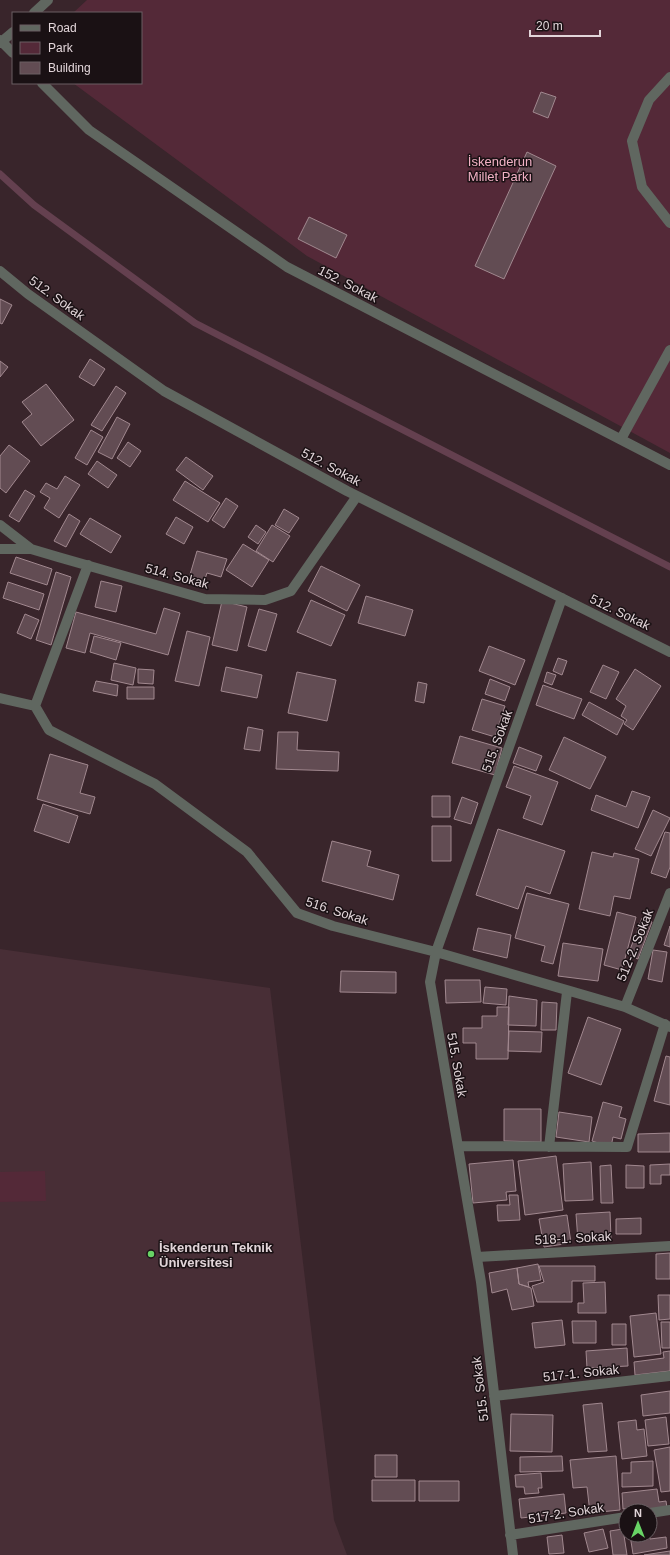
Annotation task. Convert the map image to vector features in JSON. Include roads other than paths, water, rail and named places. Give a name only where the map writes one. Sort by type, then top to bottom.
[{"type":"street","points":[[35,12],[48,0]]},
{"type":"street","points":[[12,33],[1,42],[12,53]]},
{"type":"street","points":[[670,77],[649,100],[632,141],[642,187],[670,223]]},
{"type":"street","name":"152. Sokak","points":[[43,84],[89,130],[287,267],[670,465]]},
{"type":"street","name":"512. Sokak","points":[[0,270],[28,294],[164,391],[357,496],[670,652]]},
{"type":"street","points":[[622,440],[670,350]]},
{"type":"street","name":"514. Sokak","points":[[0,525],[31,549],[205,599],[265,600],[291,591],[357,496]]},
{"type":"street","points":[[0,550],[31,549]]},
{"type":"street","points":[[0,698],[35,706],[88,565]]},
{"type":"street","name":"515. Sokak","points":[[513,1555],[477,1256],[430,982],[436,952],[562,598]]},
{"type":"street","name":"516. Sokak","points":[[35,706],[49,730],[155,784],[248,852],[298,913],[333,926],[436,952],[567,992],[625,1007],[667,1026]]},
{"type":"street","name":"512-2. Sokak","points":[[625,1007],[670,893]]},
{"type":"street","points":[[549,1146],[567,992]]},
{"type":"street","points":[[458,1146],[627,1147],[667,1026]]},
{"type":"street","name":"518-1. Sokak","points":[[477,1256],[670,1246]]},
{"type":"street","name":"517-1. Sokak","points":[[494,1396],[670,1376]]},
{"type":"street","points":[[658,1512],[670,1510]]},
{"type":"street","name":"517-2. Sokak","points":[[510,1535],[618,1518]]},
{"type":"waterway","points":[[0,174],[34,205],[195,323],[670,567]]},
{"type":"place","name":"İskenderun Teknik Üniversitesi","points":[[151,1254]]},
{"type":"park label","name":"İskenderun Millet Parkı","points":[[500,168]]}]
